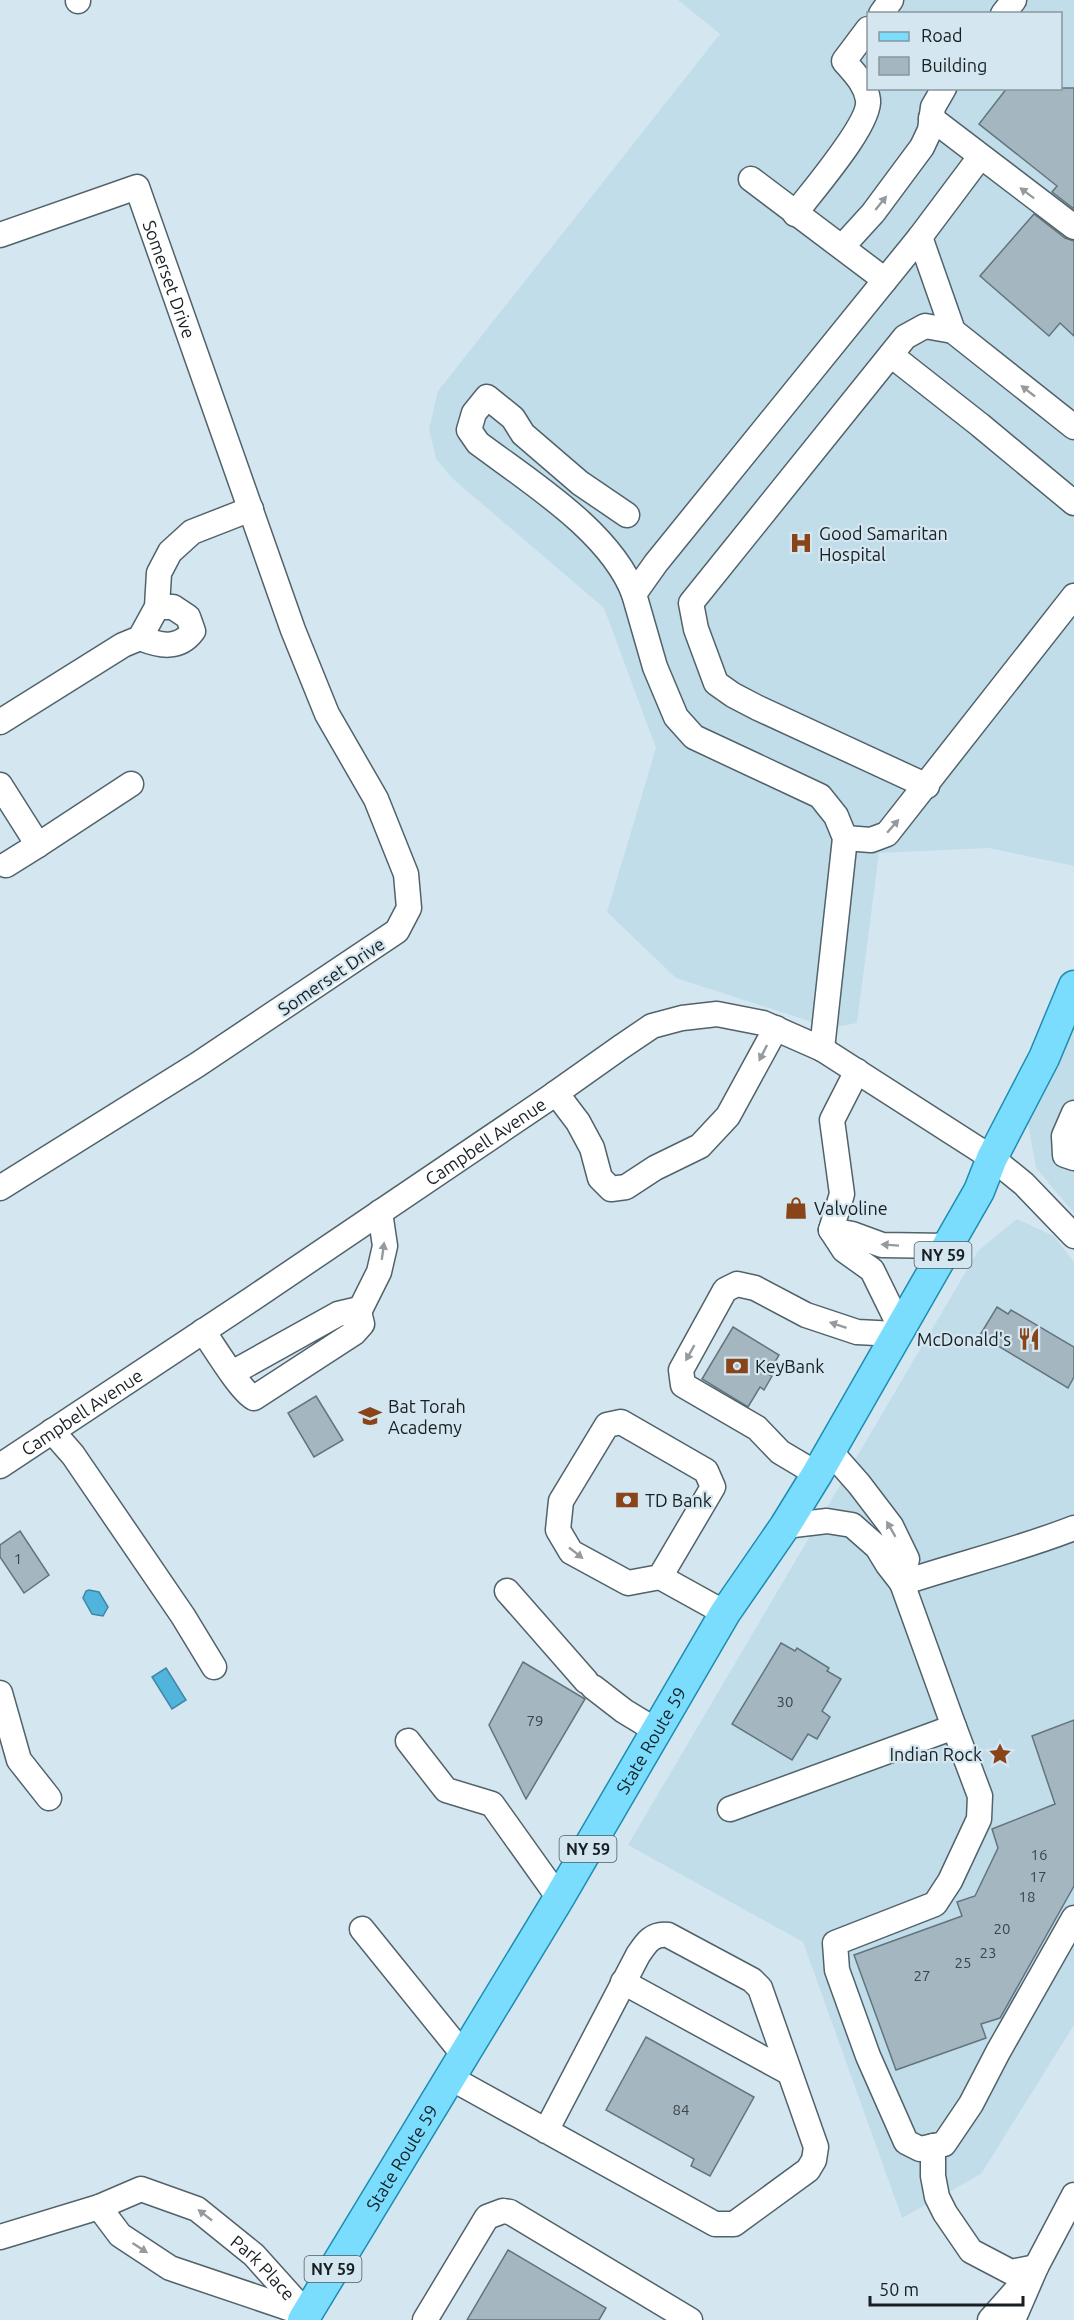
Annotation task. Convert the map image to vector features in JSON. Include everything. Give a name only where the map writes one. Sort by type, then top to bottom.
[{"type":"main road","name":"NY 59","points":[[992,1158],[1044,1058],[1066,1026],[1074,986]]},
{"type":"main road","name":"State Route 59","points":[[309,2318],[456,2066],[559,1898],[725,1613],[785,1526],[823,1462],[979,1191],[992,1158]]},
{"type":"street","points":[[1005,12],[1014,0]]},
{"type":"street","points":[[795,213],[853,139],[865,117],[869,103],[864,86],[844,61],[867,30]]},
{"type":"street","points":[[842,247],[873,213],[922,147],[930,130],[933,107],[943,90]]},
{"type":"street","points":[[931,118],[1074,227]]},
{"type":"street","points":[[634,594],[656,563],[920,237],[980,157]]},
{"type":"street","points":[[752,179],[885,280]]},
{"type":"street","name":"Somerset Drive","points":[[0,235],[137,188],[293,630],[327,714],[376,799],[406,874],[409,908],[398,932],[187,1071],[0,1188]]},
{"type":"street","points":[[920,237],[953,331]]},
{"type":"street","points":[[927,786],[758,708],[733,695],[716,682],[696,629],[691,603],[905,337],[925,326],[953,331],[1074,427]]},
{"type":"street","points":[[891,355],[1074,503]]},
{"type":"street","points":[[627,515],[580,483],[523,434],[513,418],[487,397],[474,413],[469,430],[478,443],[593,533],[628,579],[655,667],[676,717],[694,737],[820,796],[836,816],[845,838],[822,1049]]},
{"type":"street","points":[[0,722],[123,645],[140,638],[157,607],[159,573],[170,552],[192,532],[251,510]]},
{"type":"street","points":[[845,838],[871,840],[887,834],[1074,596]]},
{"type":"street","points":[[140,638],[156,645],[170,646],[186,641],[193,631],[188,617],[173,607],[157,607]]},
{"type":"street","points":[[6,865],[131,784]]},
{"type":"street","points":[[0,785],[39,844]]},
{"type":"street","name":"Campbell Avenue","points":[[0,1466],[381,1212],[652,1026],[682,1018],[717,1014],[764,1023],[822,1049],[992,1158],[1024,1184],[1074,1236]]},
{"type":"street","points":[[556,1093],[578,1122],[592,1148],[600,1178],[611,1189],[626,1187],[656,1168],[700,1146],[728,1116],[776,1028]]},
{"type":"street","points":[[831,1230],[842,1194],[832,1120],[857,1071]]},
{"type":"street","points":[[1074,1113],[1064,1136],[1065,1155],[1074,1158]]},
{"type":"street","points":[[203,1331],[249,1396],[254,1398],[260,1396],[354,1333],[362,1324],[359,1312],[379,1272],[385,1246],[381,1212]]},
{"type":"street","points":[[831,1230],[852,1234],[882,1245],[948,1246]]},
{"type":"street","points":[[831,1230],[844,1250],[872,1270],[898,1331],[857,1332],[806,1315],[755,1288],[737,1284],[725,1290],[681,1370],[683,1385],[757,1428],[780,1452],[823,1462],[859,1484],[891,1526],[907,1559],[902,1583]]},
{"type":"street","points":[[232,1373],[338,1314],[355,1310],[359,1312]]},
{"type":"street","points":[[660,1577],[712,1487],[706,1471],[621,1422],[607,1425],[561,1501],[558,1530],[571,1552],[627,1583],[660,1577],[725,1613]]},
{"type":"street","points":[[52,1431],[73,1455],[170,1597],[213,1667]]},
{"type":"street","points":[[785,1526],[827,1521],[852,1525],[877,1547],[902,1583],[980,1796],[979,1819],[950,1881],[934,1904],[835,1943],[837,1970],[868,2056],[906,2142],[920,2149],[944,2144],[971,2104],[1074,1918]]},
{"type":"street","points":[[902,1583],[1043,1540],[1074,1528]]},
{"type":"street","points":[[507,1591],[590,1684],[624,1711],[657,1731]]},
{"type":"street","points":[[0,1693],[19,1760],[49,1798]]},
{"type":"street","points":[[730,1809],[954,1727]]},
{"type":"street","points":[[408,1742],[446,1790],[492,1804],[559,1898]]},
{"type":"street","points":[[362,1929],[456,2066],[546,2131],[715,2224],[734,2224],[808,2170],[814,2160],[816,2147],[788,2073],[760,1988],[752,1980],[668,1935],[660,1934],[648,1940],[623,1982],[546,2131]]},
{"type":"street","points":[[623,1982],[788,2073]]},
{"type":"street","points":[[933,2146],[933,2176],[937,2197],[970,2251],[1011,2272],[1036,2267]]},
{"type":"street","name":"Park Place","points":[[0,2237],[99,2207],[141,2189],[197,2209],[254,2255],[309,2318]]},
{"type":"street","points":[[1013,2320],[1036,2267],[1073,2197]]},
{"type":"street","name":"Park Place","points":[[99,2207],[120,2235],[170,2268],[309,2318]]},
{"type":"street","points":[[425,2320],[487,2217],[503,2211],[510,2212],[690,2320]]},
{"type":"street","points":[[990,2320],[1036,2267]]},
{"type":"shaded area","name":"Good Samaritan Hospital","points":[[678,0],[1074,0],[1074,866],[989,848],[879,853],[857,1023],[831,1028],[676,978],[607,912],[656,748],[604,608],[453,479],[436,459],[429,429],[438,391],[720,34]]},
{"type":"shaded area","points":[[1074,1016],[1074,1213],[1036,1168],[1026,1112]]},
{"type":"shaded area","name":"Indian Rock","points":[[1017,1219],[1054,1236],[1074,1262],[1074,2025],[981,2174],[902,2218],[803,1942],[628,1845],[978,1251]]},
{"type":"water","points":[[89,1590],[99,1592],[108,1607],[103,1616],[92,1614],[83,1598]]},
{"type":"water","points":[[166,1668],[186,1700],[172,1709],[152,1677]]},
{"type":"building","points":[[1074,88],[1074,209],[1052,192],[1057,186],[979,124],[1005,90]]},
{"type":"building","points":[[1034,214],[1065,238],[1074,241],[1074,336],[1060,323],[1049,336],[980,276]]},
{"type":"building","points":[[997,1307],[1008,1314],[1011,1310],[1074,1347],[1074,1377],[1068,1388],[980,1335]]},
{"type":"building","points":[[733,1327],[779,1355],[768,1374],[772,1376],[764,1390],[760,1387],[748,1407],[702,1379]]},
{"type":"building","points":[[316,1396],[343,1440],[314,1457],[288,1413]]},
{"type":"building","points":[[20,1531],[49,1575],[24,1593],[0,1557],[0,1545]]},
{"type":"building","points":[[781,1643],[795,1651],[797,1648],[829,1668],[827,1671],[841,1679],[822,1711],[830,1717],[817,1739],[808,1734],[792,1760],[732,1724]]},
{"type":"building","points":[[523,1662],[585,1699],[526,1799],[489,1725]]},
{"type":"building","points":[[1074,1720],[1074,1886],[1000,2018],[981,2024],[986,2038],[896,2070],[854,1955],[962,1916],[957,1902],[975,1896],[998,1848],[992,1829],[1055,1804],[1032,1736]]},
{"type":"building","points":[[646,2037],[754,2097],[710,2176],[691,2166],[694,2159],[606,2110]]},
{"type":"building","points":[[508,2250],[606,2308],[599,2320],[467,2320]]},
{"type":"place","name":"Good Samaritan Hospital","points":[[801,543]]},
{"type":"place","name":"Valvoline","points":[[796,1208]]},
{"type":"place","name":"McDonald's","points":[[1029,1339]]},
{"type":"place","name":"KeyBank","points":[[737,1366]]},
{"type":"place","name":"Bat Torah Academy","points":[[370,1416]]},
{"type":"place","name":"TD Bank","points":[[627,1500]]},
{"type":"place","name":"Indian Rock","points":[[1000,1754]]}]
